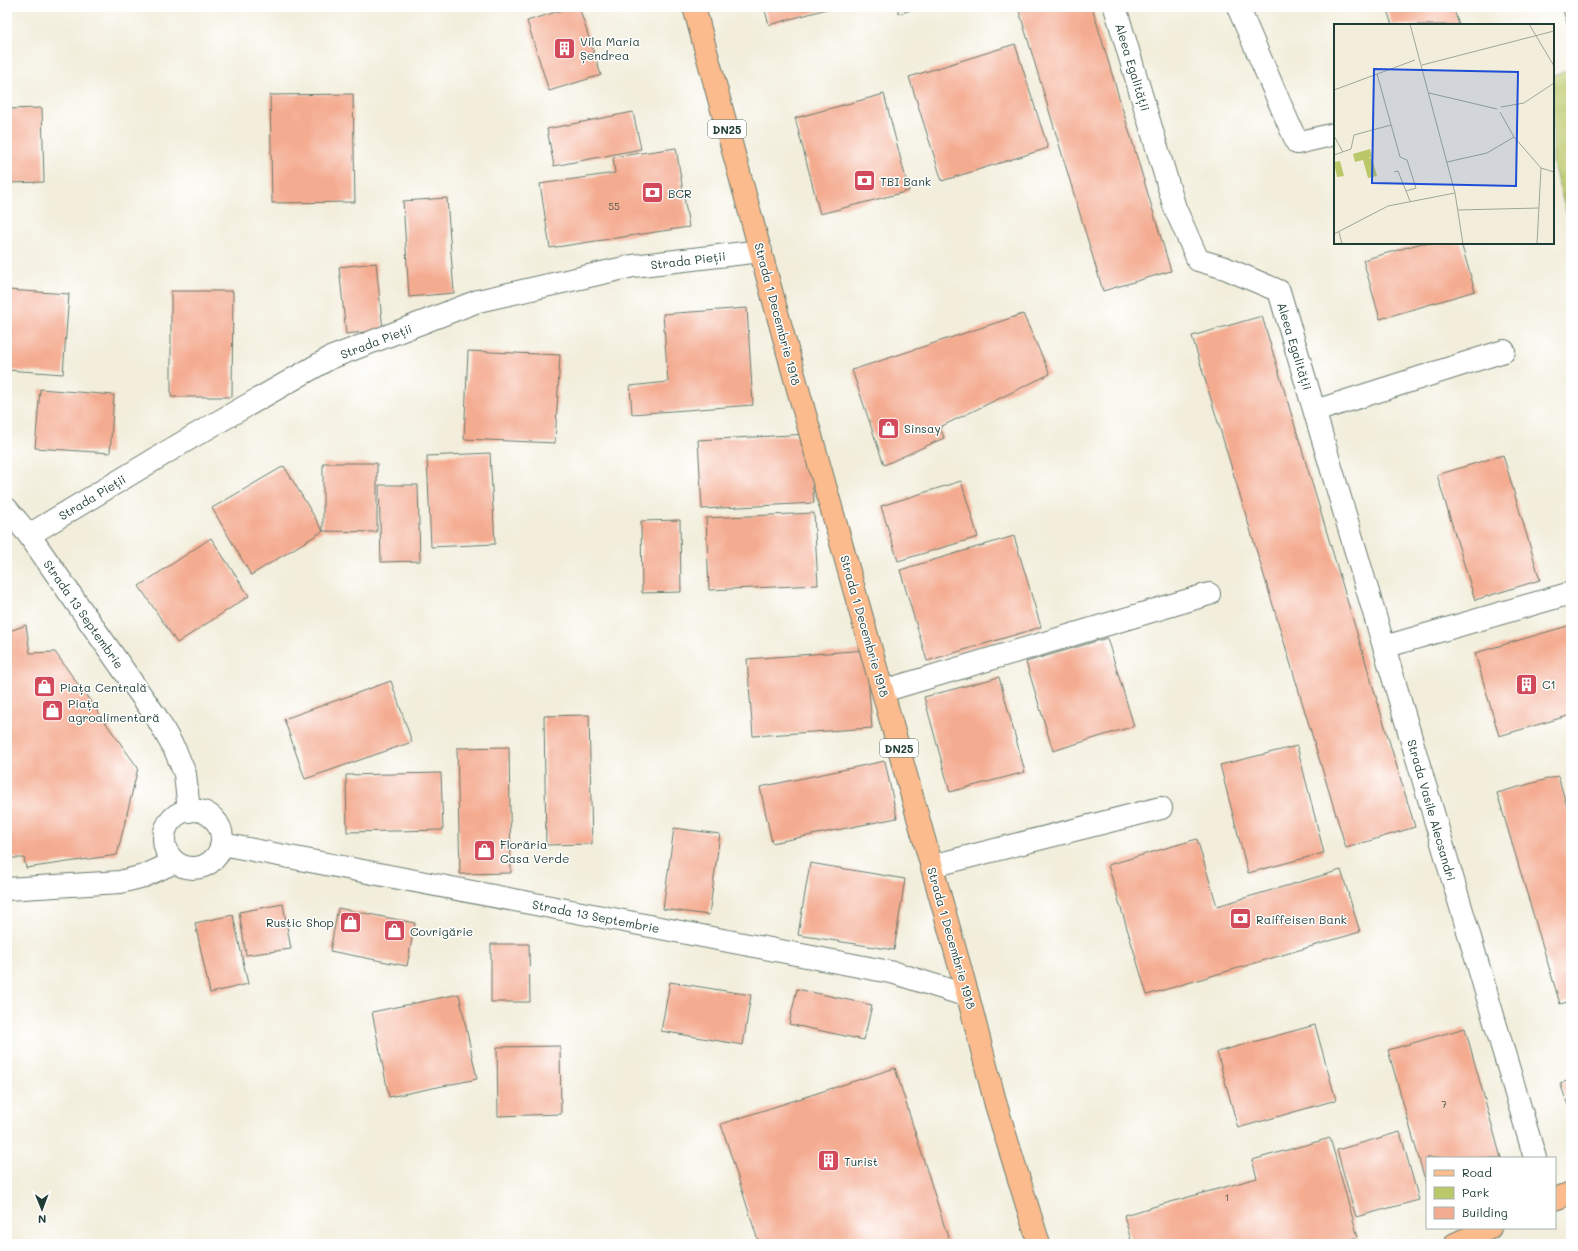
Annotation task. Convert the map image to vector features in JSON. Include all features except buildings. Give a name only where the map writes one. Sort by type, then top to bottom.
[{"type":"main road","name":"Strada 1 Decembrie 1918","points":[[694,7],[968,996],[996,1105],[1039,1244]]},
{"type":"main road","points":[[1556,1199],[1571,1193]]},
{"type":"main road","points":[[1454,1244],[1488,1229]]},
{"type":"street","name":"Aleea Egalității","points":[[1115,7],[1174,208],[1198,260],[1225,268],[1279,291],[1384,647]]},
{"type":"street","points":[[1238,7],[1297,143],[1334,134]]},
{"type":"street","name":"Strada Pieții","points":[[30,535],[192,437],[330,358],[478,301],[634,266],[761,251]]},
{"type":"street","points":[[1315,411],[1504,351]]},
{"type":"street","name":"Strada 13 Septembrie","points":[[7,509],[30,535],[157,718],[176,752],[185,774],[188,811]]},
{"type":"street","points":[[1384,647],[1571,593]]},
{"type":"street","points":[[883,691],[1209,594]]},
{"type":"street","name":"Strada Vasile Alecsandri","points":[[1384,647],[1535,1157]]},
{"type":"street","points":[[932,866],[1161,808]]},
{"type":"street","points":[[188,811],[198,811],[207,814],[220,826],[222,844],[219,854],[213,861],[204,867],[194,868],[184,867],[175,862],[167,852],[164,839],[168,826],[176,816],[188,811]]},
{"type":"street","name":"Strada 13 Septembrie","points":[[222,844],[895,973],[968,996]]},
{"type":"street","points":[[7,889],[120,882],[144,876],[175,862]]},
{"type":"green space","points":[[1571,70],[1571,228],[1554,168],[1554,75]]},
{"type":"place","name":"Vila Maria Șendrea","points":[[564,48]]},
{"type":"place","name":"TBI Bank","points":[[864,181]]},
{"type":"place","name":"BCR","points":[[652,193]]},
{"type":"place","name":"Sinsay","points":[[888,428]]},
{"type":"place","name":"C1","points":[[1527,684]]},
{"type":"place","name":"Piața Centrală","points":[[45,687]]},
{"type":"place","name":"Piața agroalimentară","points":[[52,710]]},
{"type":"place","name":"Florăria Casa Verde","points":[[484,851]]},
{"type":"place","name":"Raiffeisen Bank","points":[[1240,919]]},
{"type":"place","name":"Rustic Shop","points":[[350,922]]},
{"type":"place","name":"Covrigărie","points":[[395,931]]},
{"type":"place","name":"Turist","points":[[828,1161]]}]
